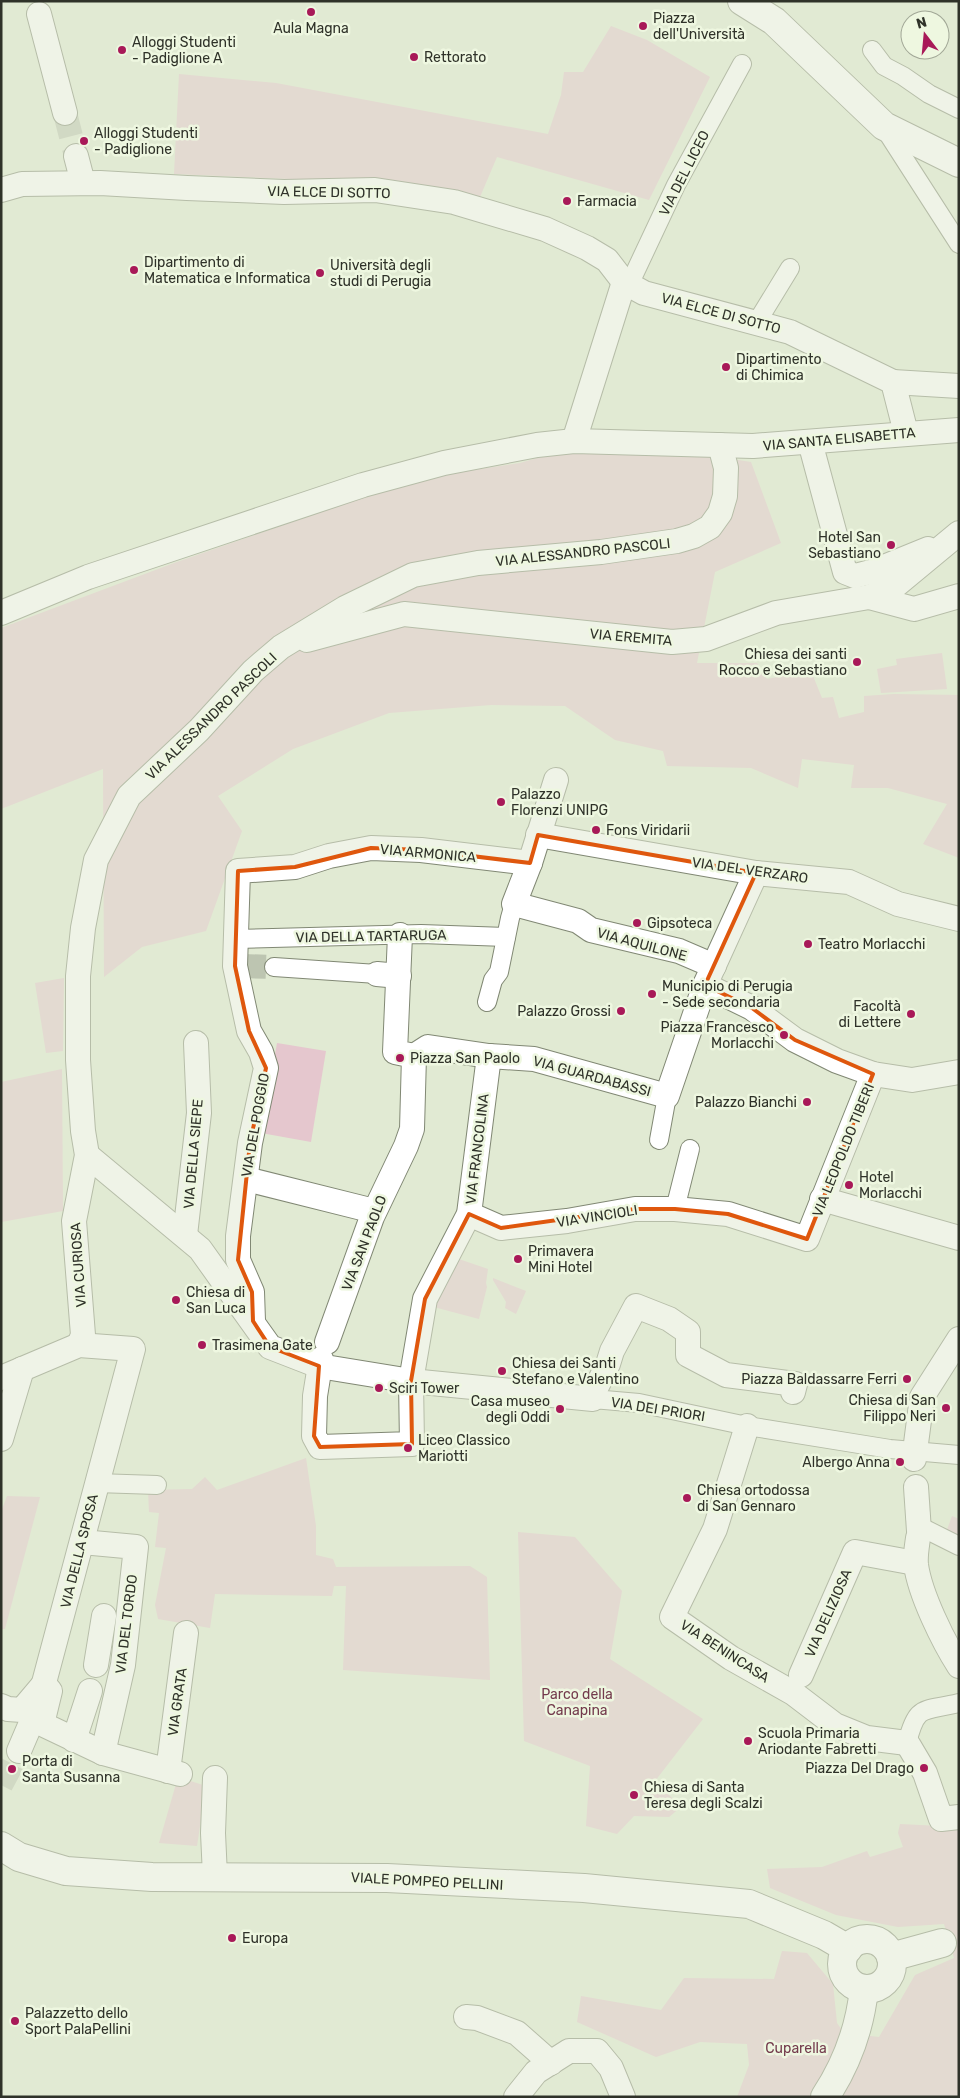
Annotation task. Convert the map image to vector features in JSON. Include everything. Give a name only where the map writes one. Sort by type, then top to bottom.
[{"type":"street","points":[[742,1],[884,126],[959,163]]},
{"type":"street","points":[[38,8],[65,113]]},
{"type":"street","points":[[872,50],[884,66],[903,76],[929,94],[959,109]]},
{"type":"street","name":"VIA DEL LICEO","points":[[574,441],[626,283],[676,185],[742,64]]},
{"type":"street","points":[[884,126],[959,244]]},
{"type":"street","points":[[76,156],[83,183]]},
{"type":"street","name":"VIA ELCE DI SOTTO","points":[[1,190],[22,184],[83,183],[284,192],[375,190],[454,202],[546,229],[587,248],[607,260],[626,283],[644,293],[790,332],[894,382]]},
{"type":"street","points":[[757,322],[790,268]]},
{"type":"street","points":[[906,433],[894,382],[959,386]]},
{"type":"street","name":"VIA SANTA ELISABETTA","points":[[720,444],[753,446],[959,430]]},
{"type":"street","points":[[1,613],[88,577],[363,485],[444,463],[537,445],[574,441],[720,444]]},
{"type":"street","points":[[810,442],[845,572],[855,576],[874,571],[955,536]]},
{"type":"street","name":"VIA ALESSANDRO PASCOLI","points":[[87,1155],[78,1060],[78,976],[83,928],[96,860],[129,796],[199,730],[253,671],[281,647],[345,608],[412,575],[478,563],[601,552],[677,541],[694,536],[710,528],[720,513],[725,496],[726,468],[720,444]]},
{"type":"street","name":"VIA EREMITA","points":[[281,647],[404,614],[672,642],[706,639],[776,613],[869,597],[895,586],[955,536]]},
{"type":"street","points":[[869,597],[914,609],[959,596]]},
{"type":"street","points":[[487,1002],[494,980],[499,972],[514,904],[530,864],[556,780]]},
{"type":"street","name":"VIA DEL VERZARO","points":[[538,835],[756,874],[849,882],[898,904],[959,919]]},
{"type":"street","name":"VIA ARMONICA","points":[[238,871],[295,867],[329,856],[371,848],[421,850],[530,864]]},
{"type":"street","name":"VIA DEL POGGIO","points":[[238,871],[236,939],[238,966],[249,1031],[261,1052],[266,1068],[250,1143],[238,1236],[238,1260],[252,1292],[253,1321]]},
{"type":"street","points":[[659,1140],[667,1096],[710,975],[756,874]]},
{"type":"street","name":"VIA AQUILONE","points":[[514,904],[578,921],[591,930],[679,951],[710,975]]},
{"type":"street","name":"VIA DELLA TARTARUGA","points":[[236,939],[421,934],[506,937]]},
{"type":"street","points":[[400,935],[388,975],[395,1052],[421,1052]]},
{"type":"street","points":[[274,967],[388,975]]},
{"type":"street","points":[[710,975],[795,1040],[837,1061],[873,1074],[912,1080],[959,1072]]},
{"type":"street","name":"VIA DELLA SIEPE","points":[[185,1235],[199,1113],[196,1043]]},
{"type":"street","name":"VIA GUARDABASSI","points":[[421,1052],[534,1059],[667,1096]]},
{"type":"street","name":"VIA SAN PAOLO","points":[[411,1381],[412,1444],[320,1447],[314,1436],[315,1396],[323,1356],[374,1211],[406,1146],[412,1128],[421,1052]]},
{"type":"street","name":"VIA FRANCOLINA","points":[[411,1381],[425,1299],[469,1214],[489,1056]]},
{"type":"street","name":"VIA LEOPOLDO TIBERI","points":[[812,1225],[873,1074]]},
{"type":"street","points":[[675,1209],[690,1149]]},
{"type":"street","points":[[87,1155],[200,1248],[253,1321]]},
{"type":"street","name":"VIA CURIOSA","points":[[79,1345],[83,1335],[74,1221],[87,1155]]},
{"type":"street","points":[[246,1179],[374,1211]]},
{"type":"street","points":[[822,1199],[959,1238]]},
{"type":"street","name":"VIA VINCIOLI","points":[[469,1214],[501,1228],[567,1221],[635,1208],[675,1209],[728,1214],[807,1238],[812,1225]]},
{"type":"street","points":[[593,1399],[593,1394],[608,1364],[612,1351],[636,1306],[669,1319],[688,1332],[688,1355],[726,1375],[795,1384],[793,1392]]},
{"type":"street","name":"VIA DEI PRIORI","points":[[253,1321],[270,1347],[323,1356],[411,1381],[639,1403],[747,1426],[914,1456],[959,1455]]},
{"type":"street","points":[[914,1456],[922,1396],[959,1339]]},
{"type":"street","points":[[1,1439],[11,1373],[79,1345]]},
{"type":"street","name":"VIA DELLA SPOSA","points":[[19,1751],[37,1709],[133,1349],[79,1345]]},
{"type":"street","name":"VIA BENINCASA","points":[[747,1426],[715,1529],[672,1617],[731,1658],[797,1685],[835,1725],[867,1738],[908,1744]]},
{"type":"street","points":[[96,1484],[157,1485]]},
{"type":"street","points":[[916,1487],[919,1532],[915,1563],[927,1604],[959,1666]]},
{"type":"street","points":[[919,1532],[959,1546]]},
{"type":"street","name":"VIA DEL TORDO","points":[[82,1542],[136,1547],[123,1665],[103,1753]]},
{"type":"street","name":"VIA DELIZIOSA","points":[[797,1685],[855,1552],[915,1563]]},
{"type":"street","points":[[96,1665],[104,1616]]},
{"type":"street","name":"VIA GRATA","points":[[103,1753],[174,1772],[186,1633]]},
{"type":"street","points":[[1,1706],[8,1709],[22,1710],[44,1684],[50,1691],[42,1724],[103,1753]]},
{"type":"street","points":[[74,1740],[90,1690]]},
{"type":"street","points":[[950,1818],[908,1744],[916,1716],[923,1710],[959,1703]]},
{"type":"street","points":[[214,1778],[212,1833],[215,1876]]},
{"type":"street","name":"VIALE POMPEO PELLINI","points":[[1,1846],[19,1857],[66,1871],[152,1877],[397,1878],[584,1888],[749,1904],[824,1935],[848,1949]]},
{"type":"street","points":[[861,1940],[876,1941],[883,1945],[891,1957],[890,1974],[886,1980],[880,1986],[864,1989],[857,1987],[846,1977],[842,1962],[848,1949],[861,1940]]},
{"type":"street","points":[[891,1957],[942,1943]]},
{"type":"street","points":[[824,2097],[839,2076],[862,2014],[864,1989]]},
{"type":"street","points":[[466,2017],[477,2018],[517,2033],[551,2062]]},
{"type":"street","points":[[516,2097],[536,2072],[570,2051],[597,2051],[611,2068],[623,2097]]},
{"type":"highlighted area","points":[[538,835],[756,873],[705,985],[752,1008],[795,1040],[873,1074],[807,1239],[728,1214],[675,1209],[635,1209],[501,1228],[469,1214],[425,1299],[411,1381],[412,1444],[320,1447],[314,1436],[319,1366],[270,1347],[253,1321],[252,1292],[238,1260],[250,1143],[266,1068],[249,1031],[235,966],[238,871],[295,867],[371,848],[421,850],[530,863]]},
{"type":"green space","points":[[611,26],[647,40],[710,77],[649,200],[497,157],[480,197],[451,189],[406,184],[174,174],[179,74],[276,83],[548,134],[561,95],[564,72],[583,72]]},
{"type":"green space","points":[[561,451],[688,452],[751,462],[781,543],[715,572],[697,663],[757,663],[767,679],[811,671],[822,698],[833,697],[839,718],[864,712],[864,696],[894,694],[959,695],[959,858],[923,844],[947,804],[888,788],[851,788],[854,765],[802,759],[798,788],[751,768],[667,766],[663,751],[615,740],[565,706],[491,705],[389,713],[293,749],[218,796],[242,831],[206,931],[142,947],[104,977],[103,769],[1,809],[1,628],[174,563],[381,491],[447,474],[520,463]]},
{"type":"green space","points":[[942,653],[947,689],[881,693],[877,669],[897,665],[896,659]]},
{"type":"green space","points":[[64,978],[63,1051],[46,1053],[35,983]]},
{"type":"green space","points":[[277,1043],[326,1051],[311,1142],[261,1133]]},
{"type":"green space","points":[[62,1069],[63,1211],[1,1222],[1,1082]]},
{"type":"green space","points":[[453,1257],[488,1269],[487,1287],[479,1319],[430,1306]]},
{"type":"green space","points":[[493,1278],[526,1291],[516,1314],[505,1308],[506,1302]]},
{"type":"green space","points":[[306,1458],[316,1526],[316,1555],[333,1559],[336,1567],[470,1566],[487,1577],[490,1680],[343,1670],[346,1586],[334,1586],[332,1596],[215,1594],[210,1628],[158,1619],[155,1605],[166,1548],[155,1547],[159,1513],[149,1512],[148,1490],[192,1489],[205,1477],[217,1490]]},
{"type":"green space","points":[[7,1496],[40,1497],[5,1629],[1,1629],[1,1512]]},
{"type":"green space","points":[[952,1516],[959,1519],[959,1542],[945,1535]]},
{"type":"green space","name":"Parco della Canapina","points":[[518,1532],[575,1537],[622,1591],[610,1659],[703,1719],[655,1781],[681,1807],[669,1817],[634,1816],[617,1834],[586,1826],[590,1766],[524,1741]]},
{"type":"green space","points":[[178,1777],[206,1786],[197,1846],[159,1843]]},
{"type":"green space","name":"Cuparella","points":[[900,1824],[959,1827],[959,2097],[737,2097],[749,2065],[747,2044],[700,2042],[656,2057],[577,2022],[581,1996],[661,2010],[684,1978],[774,1979],[782,1951],[807,1953],[833,1984],[837,2023],[844,2033],[879,2037],[915,1975],[954,1958],[944,1924],[898,1927],[836,1915],[770,1888],[767,1869],[822,1867],[867,1851],[870,1857],[903,1847],[898,1833]]},
{"type":"tunnel","points":[[65,113],[76,156]]},
{"type":"tunnel","points":[[242,966],[274,967]]},
{"type":"tunnel","points":[[1,1785],[19,1751]]},
{"type":"place","name":"Aula Magna","points":[[311,12]]},
{"type":"place","name":"Piazza dell'Università","points":[[643,26]]},
{"type":"place","name":"Alloggi Studenti - Padiglione A","points":[[122,50]]},
{"type":"place","name":"Rettorato","points":[[414,57]]},
{"type":"place","name":"Alloggi Studenti - Padiglione","points":[[84,141]]},
{"type":"place","name":"Farmacia","points":[[567,201]]},
{"type":"place","name":"Dipartimento di Matematica e Informatica","points":[[134,270]]},
{"type":"place","name":"Università degli studi di Perugia","points":[[320,273]]},
{"type":"place","name":"Dipartimento di Chimica","points":[[726,367]]},
{"type":"place","name":"Hotel San Sebastiano","points":[[891,545]]},
{"type":"place","name":"Chiesa dei santi Rocco e Sebastiano","points":[[857,662]]},
{"type":"place","name":"Palazzo Florenzi UNIPG","points":[[501,802]]},
{"type":"place","name":"Fons Viridarii","points":[[596,830]]},
{"type":"place","name":"Gipsoteca","points":[[637,923]]},
{"type":"place","name":"Teatro Morlacchi","points":[[808,944]]},
{"type":"place","name":"Municipio di Perugia - Sede secondaria","points":[[652,994]]},
{"type":"place","name":"Palazzo Grossi","points":[[621,1011]]},
{"type":"place","name":"Facoltà di Lettere","points":[[911,1014]]},
{"type":"place","name":"Piazza Francesco Morlacchi","points":[[784,1035]]},
{"type":"place","name":"Piazza San Paolo","points":[[400,1058]]},
{"type":"place","name":"Palazzo Bianchi","points":[[807,1102]]},
{"type":"place","name":"Hotel Morlacchi","points":[[849,1185]]},
{"type":"place","name":"Primavera Mini Hotel","points":[[518,1259]]},
{"type":"place","name":"Chiesa di San Luca","points":[[176,1300]]},
{"type":"place","name":"Trasimena Gate","points":[[202,1345]]},
{"type":"place","name":"Chiesa dei Santi Stefano e Valentino","points":[[502,1371]]},
{"type":"place","name":"Piazza Baldassarre Ferri","points":[[907,1379]]},
{"type":"place","name":"Sciri Tower","points":[[379,1388]]},
{"type":"place","name":"Chiesa di San Filippo Neri","points":[[946,1408]]},
{"type":"place","name":"Casa museo degli Oddi","points":[[560,1409]]},
{"type":"place","name":"Liceo Classico Mariotti","points":[[408,1448]]},
{"type":"place","name":"Albergo Anna","points":[[900,1462]]},
{"type":"place","name":"Chiesa ortodossa di San Gennaro","points":[[687,1498]]},
{"type":"place","name":"Scuola Primaria Ariodante Fabretti","points":[[748,1741]]},
{"type":"place","name":"Piazza Del Drago","points":[[924,1768]]},
{"type":"place","name":"Porta di Santa Susanna","points":[[12,1769]]},
{"type":"place","name":"Chiesa di Santa Teresa degli Scalzi","points":[[634,1795]]},
{"type":"place","name":"Europa","points":[[232,1938]]},
{"type":"place","name":"Palazzetto dello Sport PalaPellini","points":[[15,2021]]}]
